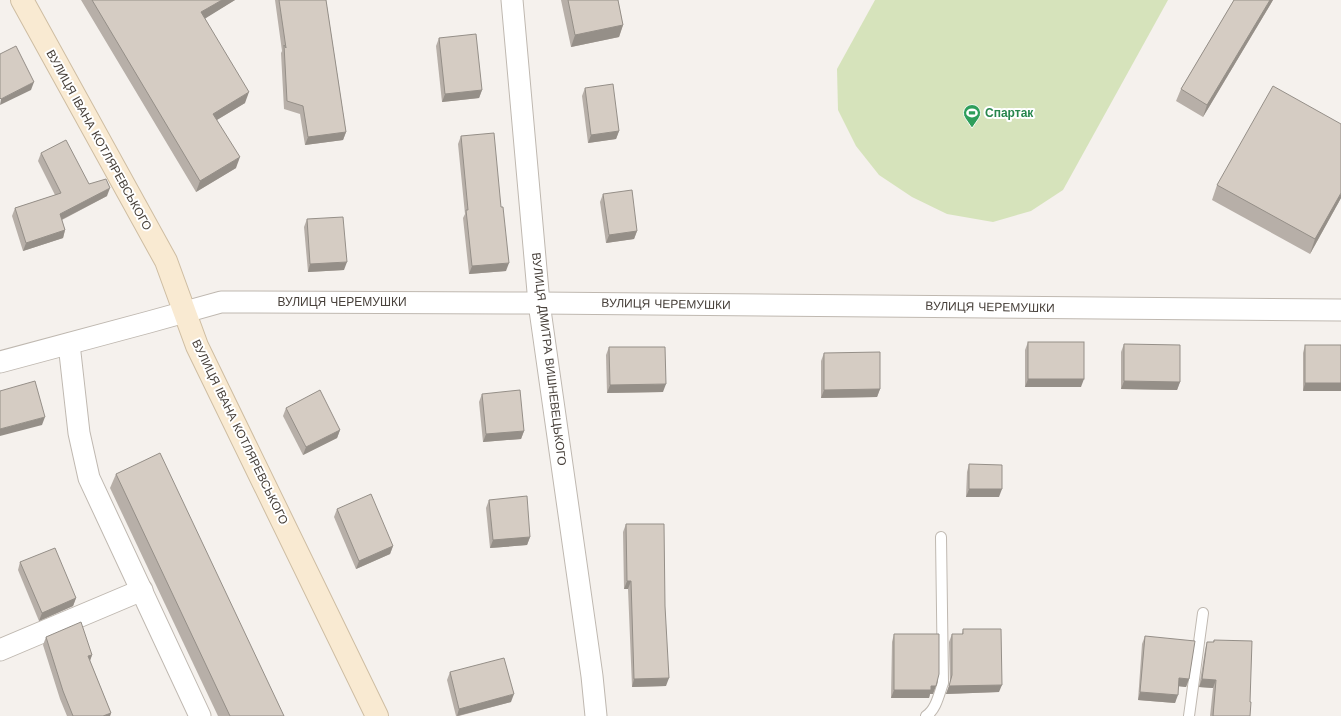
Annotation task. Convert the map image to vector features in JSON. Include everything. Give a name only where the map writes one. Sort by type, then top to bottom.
[{"type":"street","name":"ВУЛИЦЯ ІВАНА КОТЛЯРЕВСЬКОГО","points":[[22,0],[166,261],[197,346],[377,716]]},
{"type":"street","name":"ВУЛИЦЯ ДМИТРА ВИШНЕВЕЦЬКОГО","points":[[512,0],[539,303],[592,676],[596,716]]},
{"type":"street","name":"ВУЛИЦЯ ЧЕРЕМУШКИ","points":[[0,362],[221,302],[539,303],[1341,310]]},
{"type":"street","points":[[69,344],[79,433],[89,478],[200,716]]},
{"type":"street","points":[[0,650],[142,590]]},
{"type":"lane","points":[[926,716],[930,713],[938,699],[943,683],[941,537]]},
{"type":"lane","points":[[1189,716],[1203,614]]},
{"type":"green space","name":"Спартак","points":[[875,0],[1168,0],[1063,190],[1031,211],[993,222],[947,214],[912,197],[879,175],[856,146],[838,110],[837,69]]},
{"type":"building","points":[[92,0],[222,0],[201,12],[249,92],[213,114],[240,157],[200,181]]},
{"type":"building","points":[[279,0],[326,0],[346,132],[308,137],[303,106],[287,101],[284,45],[286,48]]},
{"type":"building","points":[[568,0],[618,0],[623,25],[575,35]]},
{"type":"building","points":[[1234,0],[1270,0],[1207,105],[1181,89]]},
{"type":"building","points":[[476,34],[482,90],[445,94],[439,38]]},
{"type":"building","points":[[16,46],[34,82],[1,99],[0,54]]},
{"type":"building","points":[[613,84],[619,131],[591,135],[585,88]]},
{"type":"building","points":[[1273,86],[1341,124],[1341,193],[1315,239],[1217,185]]},
{"type":"building","points":[[494,133],[501,207],[503,207],[509,263],[472,266],[466,210],[468,210],[461,136]]},
{"type":"building","points":[[66,140],[89,184],[106,179],[110,188],[60,214],[65,230],[26,243],[15,208],[61,193],[41,153]]},
{"type":"building","points":[[632,190],[637,231],[609,235],[603,194]]},
{"type":"building","points":[[343,217],[347,262],[310,264],[307,219]]},
{"type":"building","points":[[1028,342],[1084,342],[1084,379],[1028,379]]},
{"type":"building","points":[[1124,344],[1180,345],[1180,382],[1124,381]]},
{"type":"building","points":[[1305,345],[1341,345],[1341,383],[1305,383]]},
{"type":"building","points":[[609,347],[665,347],[666,384],[610,385]]},
{"type":"building","points":[[880,352],[880,389],[824,390],[824,353]]},
{"type":"building","points":[[35,381],[45,417],[0,429],[0,391]]},
{"type":"building","points":[[320,390],[340,430],[306,447],[286,408]]},
{"type":"building","points":[[520,390],[524,431],[486,434],[482,394]]},
{"type":"building","points":[[160,453],[284,716],[230,716],[116,474]]},
{"type":"building","points":[[969,464],[1002,465],[1002,489],[969,489]]},
{"type":"building","points":[[371,494],[393,546],[359,561],[337,509]]},
{"type":"building","points":[[527,496],[530,537],[493,540],[489,500]]},
{"type":"building","points":[[626,524],[664,524],[665,606],[669,678],[634,679],[631,581],[627,581]]},
{"type":"building","points":[[55,548],[76,598],[42,613],[20,562]]},
{"type":"building","points":[[81,622],[92,655],[88,656],[111,713],[103,716],[73,716],[63,691],[46,637]]},
{"type":"building","points":[[963,629],[1001,629],[1002,685],[949,686],[952,675],[952,634],[963,634]]},
{"type":"building","points":[[894,634],[939,634],[939,674],[936,686],[931,686],[931,690],[894,690]]},
{"type":"building","points":[[1145,636],[1195,641],[1189,679],[1179,678],[1178,695],[1140,692]]},
{"type":"building","points":[[1214,640],[1252,641],[1250,716],[1213,716],[1216,680],[1202,679],[1207,642],[1214,642]]},
{"type":"building","points":[[504,658],[514,694],[459,709],[450,672]]},
{"type":"place","name":"Спартак","points":[[972,128]]}]
